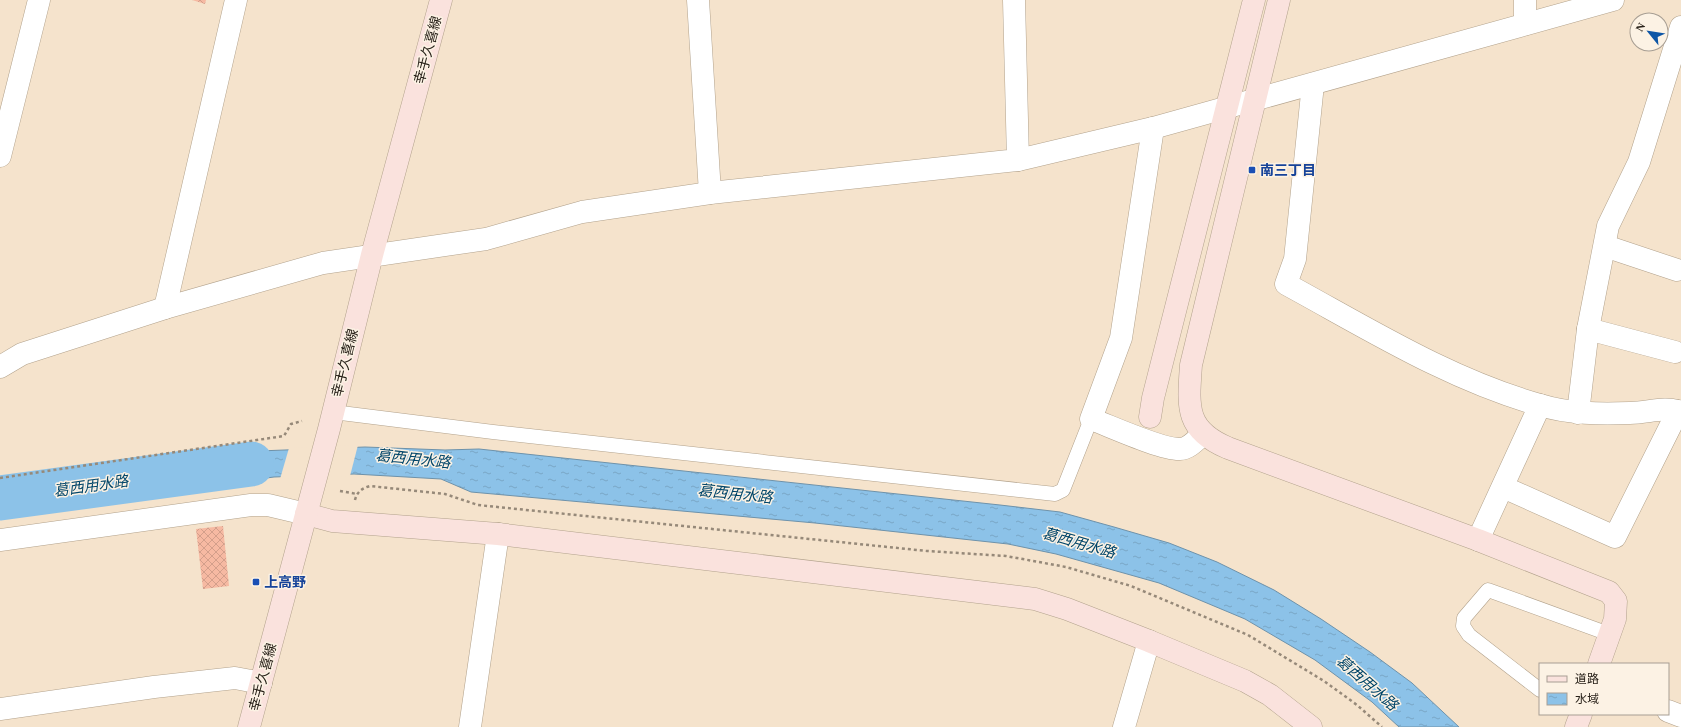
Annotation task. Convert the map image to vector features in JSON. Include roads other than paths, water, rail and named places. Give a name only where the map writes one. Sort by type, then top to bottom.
[{"type":"street","points":[[0,156],[4,127],[39,0]]},
{"type":"street","points":[[165,308],[236,0]]},
{"type":"street","name":"幸手久喜線","points":[[249,727],[331,420],[372,255],[441,0]]},
{"type":"street","points":[[698,0],[710,193]]},
{"type":"street","points":[[1014,0],[1018,160]]},
{"type":"street","points":[[1150,417],[1153,398],[1254,0]]},
{"type":"street","points":[[1279,0],[1191,365],[1188,400],[1194,420],[1203,434],[1212,441],[1228,448],[1478,540],[1609,592],[1616,601],[1615,619],[1599,663]]},
{"type":"street","points":[[1525,0],[1525,24]]},
{"type":"street","points":[[0,367],[22,354],[165,308],[323,263],[486,239],[582,212],[710,193],[1018,160],[1153,128],[1613,0]]},
{"type":"street","points":[[1578,413],[1588,329],[1608,226],[1638,162],[1681,27]]},
{"type":"street","points":[[1312,84],[1295,259],[1286,284],[1460,377],[1540,406],[1578,413],[1632,413],[1672,408],[1679,412],[1615,537],[1503,487]]},
{"type":"street","points":[[1153,128],[1121,338],[1091,419],[1162,446],[1179,449],[1188,447],[1203,434]]},
{"type":"street","points":[[1604,246],[1677,270]]},
{"type":"street","points":[[1588,329],[1675,352]]},
{"type":"street","points":[[1478,540],[1540,406]]},
{"type":"street","points":[[0,540],[251,505],[268,505],[332,521],[498,534],[1035,599],[1067,609],[1149,641],[1245,681],[1270,695],[1312,727]]},
{"type":"street","points":[[470,727],[498,534]]},
{"type":"street","points":[[1124,727],[1149,641]]},
{"type":"street","points":[[0,709],[154,687],[235,678],[261,683]]},
{"type":"street","points":[[1669,711],[1681,716]]},
{"type":"lane","points":[[331,420],[509,433],[1055,494],[1063,490],[1091,419]]},
{"type":"lane","points":[[1539,689],[1469,635],[1463,626],[1464,618],[1488,590],[1609,634]]},
{"type":"water","points":[[365,447],[445,450],[479,449],[1060,512],[1169,543],[1217,562],[1274,590],[1370,652],[1412,683],[1459,727],[1399,727],[1372,702],[1315,660],[1245,619],[1159,583],[1056,554],[1008,544],[815,523],[471,492],[441,479],[354,474],[274,477],[193,488],[188,460],[258,451]]},
{"type":"waterway","name":"葛西用水路","points":[[0,498],[251,464]]},
{"type":"place","name":"南三丁目","points":[[1252,170]]},
{"type":"place","name":"上高野","points":[[256,582]]}]
